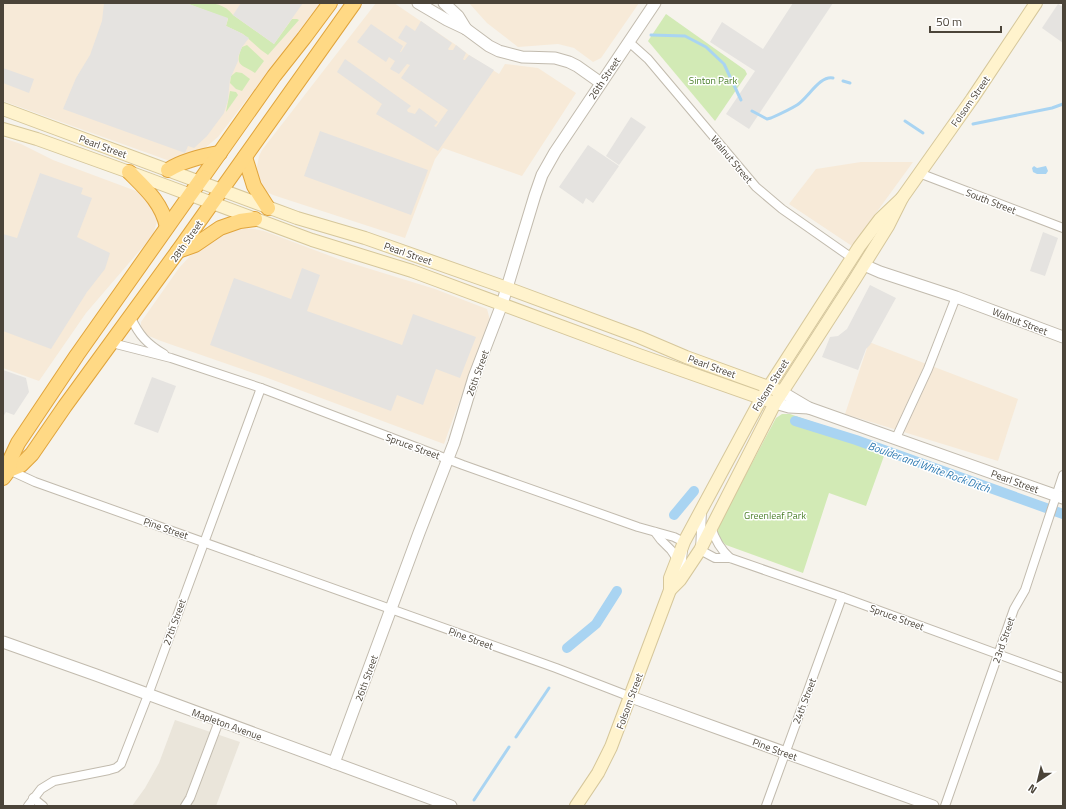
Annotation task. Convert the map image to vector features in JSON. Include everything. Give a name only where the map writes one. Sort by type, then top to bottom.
[{"type":"highway","points":[[6,474],[10,460],[18,443],[86,343],[166,227],[274,76],[330,3]]},
{"type":"highway","name":"28th Street","points":[[6,474],[29,458],[65,406],[131,318],[354,3]]},
{"type":"highway","points":[[168,170],[178,164],[200,156],[220,152]]},
{"type":"highway","points":[[245,157],[254,186],[268,208]]},
{"type":"highway","points":[[129,172],[156,201],[164,217],[166,227]]},
{"type":"highway","points":[[178,251],[194,245],[220,228],[231,223],[255,219]]},
{"type":"main road","name":"Folsom Street","points":[[670,590],[704,552],[711,527],[775,403],[864,265],[888,226],[902,198],[972,99],[1036,3]]},
{"type":"main road","name":"Pearl Street","points":[[3,109],[268,208],[365,238],[507,288],[639,337],[686,357],[782,392]]},
{"type":"main road","name":"Pearl Street","points":[[3,129],[37,139],[129,172],[312,240],[412,270],[775,403]]},
{"type":"main road","name":"Folsom Street","points":[[576,806],[590,786],[606,758],[631,697],[642,663],[670,590],[670,578],[677,559],[679,540],[702,509],[768,386],[852,258],[880,219],[902,198]]},
{"type":"main road","points":[[359,255],[364,250],[413,262],[445,266]]},
{"type":"main road","points":[[604,341],[620,343],[653,354],[666,352],[669,349]]},
{"type":"street","points":[[418,3],[466,29],[489,46],[499,51],[522,57],[554,58],[569,62],[601,83]]},
{"type":"street","points":[[444,3],[458,16],[466,29]]},
{"type":"street","name":"26th Street","points":[[334,763],[447,458],[474,377],[502,304],[542,174],[601,83],[656,3]]},
{"type":"street","name":"Walnut Street","points":[[629,42],[648,59],[756,187],[786,212],[852,258]]},
{"type":"street","name":"South Street","points":[[919,173],[1063,228]]},
{"type":"street","name":"Walnut Street","points":[[864,265],[880,272],[956,297],[1063,337]]},
{"type":"street","points":[[896,438],[928,369],[956,297]]},
{"type":"street","name":"Spruce Street","points":[[131,318],[138,333],[146,342],[172,358]]},
{"type":"street","name":"Spruce Street","points":[[112,343],[172,358],[261,388],[447,458],[638,527],[679,540]]},
{"type":"street","name":"27th Street","points":[[28,806],[41,789],[54,781],[109,770],[116,768],[121,764],[148,695],[261,388]]},
{"type":"street","name":"Pearl Street","points":[[782,392],[809,408],[1059,497]]},
{"type":"street","name":"Pearl Street","points":[[775,403],[789,407],[809,408]]},
{"type":"street","name":"Pine Street","points":[[6,474],[35,482],[204,541],[933,806]]},
{"type":"street","name":"23rd Street","points":[[945,806],[1014,609],[1025,590],[1052,507],[1059,497],[1063,475]]},
{"type":"street","points":[[702,509],[704,552]]},
{"type":"street","name":"Spruce Street","points":[[711,527],[717,543],[722,551],[730,558]]},
{"type":"street","points":[[655,532],[677,559]]},
{"type":"street","points":[[679,540],[680,580]]},
{"type":"street","name":"Spruce Street","points":[[704,552],[715,558],[730,558],[842,597],[1063,678]]},
{"type":"street","name":"24th Street","points":[[766,806],[842,597]]},
{"type":"street","name":"Mapleton Avenue","points":[[3,642],[451,806]]},
{"type":"street","points":[[185,806],[190,798],[219,721]]},
{"type":"street","points":[[33,798],[43,806]]},
{"type":"shaded area","points":[[3,3],[321,3],[218,137],[199,153],[177,161],[167,160],[3,101]]},
{"type":"shaded area","points":[[104,3],[186,3],[228,18],[226,26],[249,38],[242,47],[230,79],[228,100],[224,113],[207,136],[194,148],[188,146],[185,153],[63,109],[76,78],[90,55],[102,21]]},
{"type":"shaded area","points":[[241,3],[303,3],[274,44],[233,15]]},
{"type":"shaded area","points":[[376,3],[394,3],[499,74],[505,64],[538,68],[576,93],[522,176],[443,148],[435,159],[405,238],[273,195],[265,191],[259,185],[256,172],[259,156],[262,150]]},
{"type":"shaded area","points":[[469,3],[639,3],[601,58],[593,62],[574,48],[558,44],[518,47],[487,23]]},
{"type":"shaded area","points":[[793,3],[833,3],[749,129],[726,114],[755,71],[710,42],[722,22],[763,49]]},
{"type":"shaded area","points":[[1058,4],[1063,7],[1063,43],[1042,28]]},
{"type":"shaded area","points":[[421,21],[452,43],[448,49],[449,50],[453,50],[456,45],[466,53],[463,59],[464,60],[469,55],[494,70],[438,151],[376,114],[382,104],[337,72],[345,59],[411,106],[407,110],[408,112],[415,114],[419,108],[438,122],[434,126],[436,127],[448,110],[401,78],[410,65],[407,64],[399,74],[390,69],[395,61],[389,57],[386,62],[357,42],[371,24],[403,46],[401,52],[407,43],[398,38],[406,25],[415,31]]},
{"type":"shaded area","points":[[3,68],[34,79],[29,93],[3,83]]},
{"type":"shaded area","points":[[631,117],[646,127],[619,165],[606,156]]},
{"type":"shaded area","points":[[320,131],[428,170],[411,215],[304,176]]},
{"type":"shaded area","points":[[3,138],[21,144],[53,160],[136,191],[146,197],[157,214],[157,221],[153,235],[86,313],[39,381],[3,368]]},
{"type":"shaded area","points":[[588,145],[619,166],[593,203],[586,198],[583,204],[559,187]]},
{"type":"shaded area","points":[[861,162],[913,162],[852,246],[789,204],[816,169]]},
{"type":"shaded area","points":[[40,173],[83,188],[81,194],[92,198],[77,237],[110,253],[105,269],[87,292],[51,349],[3,331],[3,234],[17,238]]},
{"type":"shaded area","points":[[236,228],[264,231],[341,260],[435,289],[487,309],[490,320],[488,328],[481,341],[444,444],[265,377],[144,334],[141,329],[141,322],[179,268],[207,241]]},
{"type":"shaded area","points":[[1043,232],[1058,238],[1045,276],[1030,271]]},
{"type":"shaded area","points":[[302,268],[320,275],[307,311],[402,345],[413,314],[476,337],[460,378],[436,369],[423,405],[397,395],[391,411],[210,345],[234,278],[291,299]]},
{"type":"shaded area","points":[[870,285],[896,298],[870,345],[866,349],[858,370],[822,357],[830,337],[838,336],[847,329]]},
{"type":"shaded area","points":[[869,342],[1018,399],[998,461],[845,414]]},
{"type":"shaded area","points":[[3,370],[26,378],[29,392],[14,415],[6,412],[3,417]]},
{"type":"shaded area","points":[[152,377],[176,386],[158,433],[134,424]]},
{"type":"shaded area","points":[[175,720],[240,742],[216,806],[132,806],[145,788],[159,763]]},
{"type":"green space","points":[[186,3],[212,3],[224,7],[274,44],[292,19],[299,20],[268,55],[243,34],[226,26],[228,19]]},
{"type":"green space","name":"Sinton Park","points":[[666,14],[745,70],[747,74],[715,121],[648,41]]},
{"type":"green space","points":[[247,45],[264,61],[255,73],[240,64],[239,61],[242,47]]},
{"type":"green space","points":[[236,72],[242,73],[250,79],[242,91],[236,89],[230,83],[231,76]]},
{"type":"green space","points":[[230,91],[236,92],[238,95],[226,112]]},
{"type":"green space","name":"Greenleaf Park","points":[[782,414],[790,414],[877,444],[883,448],[884,456],[866,506],[829,493],[803,573],[726,545],[721,540],[718,533],[720,523],[776,418]]},
{"type":"water","points":[[1034,166],[1037,168],[1046,166],[1048,171],[1046,174],[1037,174],[1033,172],[1032,168]]},
{"type":"waterway","points":[[651,35],[685,36],[706,47],[724,64],[741,100]]},
{"type":"waterway","points":[[752,111],[767,119],[771,118],[797,105],[823,80],[833,78]]},
{"type":"waterway","points":[[843,81],[850,83]]},
{"type":"waterway","points":[[973,124],[1052,108],[1063,104]]},
{"type":"waterway","points":[[905,121],[923,133]]},
{"type":"waterway","name":"Boulder and White Rock Ditch","points":[[795,421],[856,440],[1063,514]]},
{"type":"waterway","name":"Boulder and White Rock Ditch","points":[[674,515],[694,491]]},
{"type":"waterway","name":"Boulder and White Rock Ditch","points":[[567,648],[596,624],[617,591]]},
{"type":"waterway","name":"Boulder and White Rock Ditch","points":[[516,737],[549,688]]},
{"type":"waterway","name":"Boulder and White Rock Ditch","points":[[474,800],[509,747]]}]
